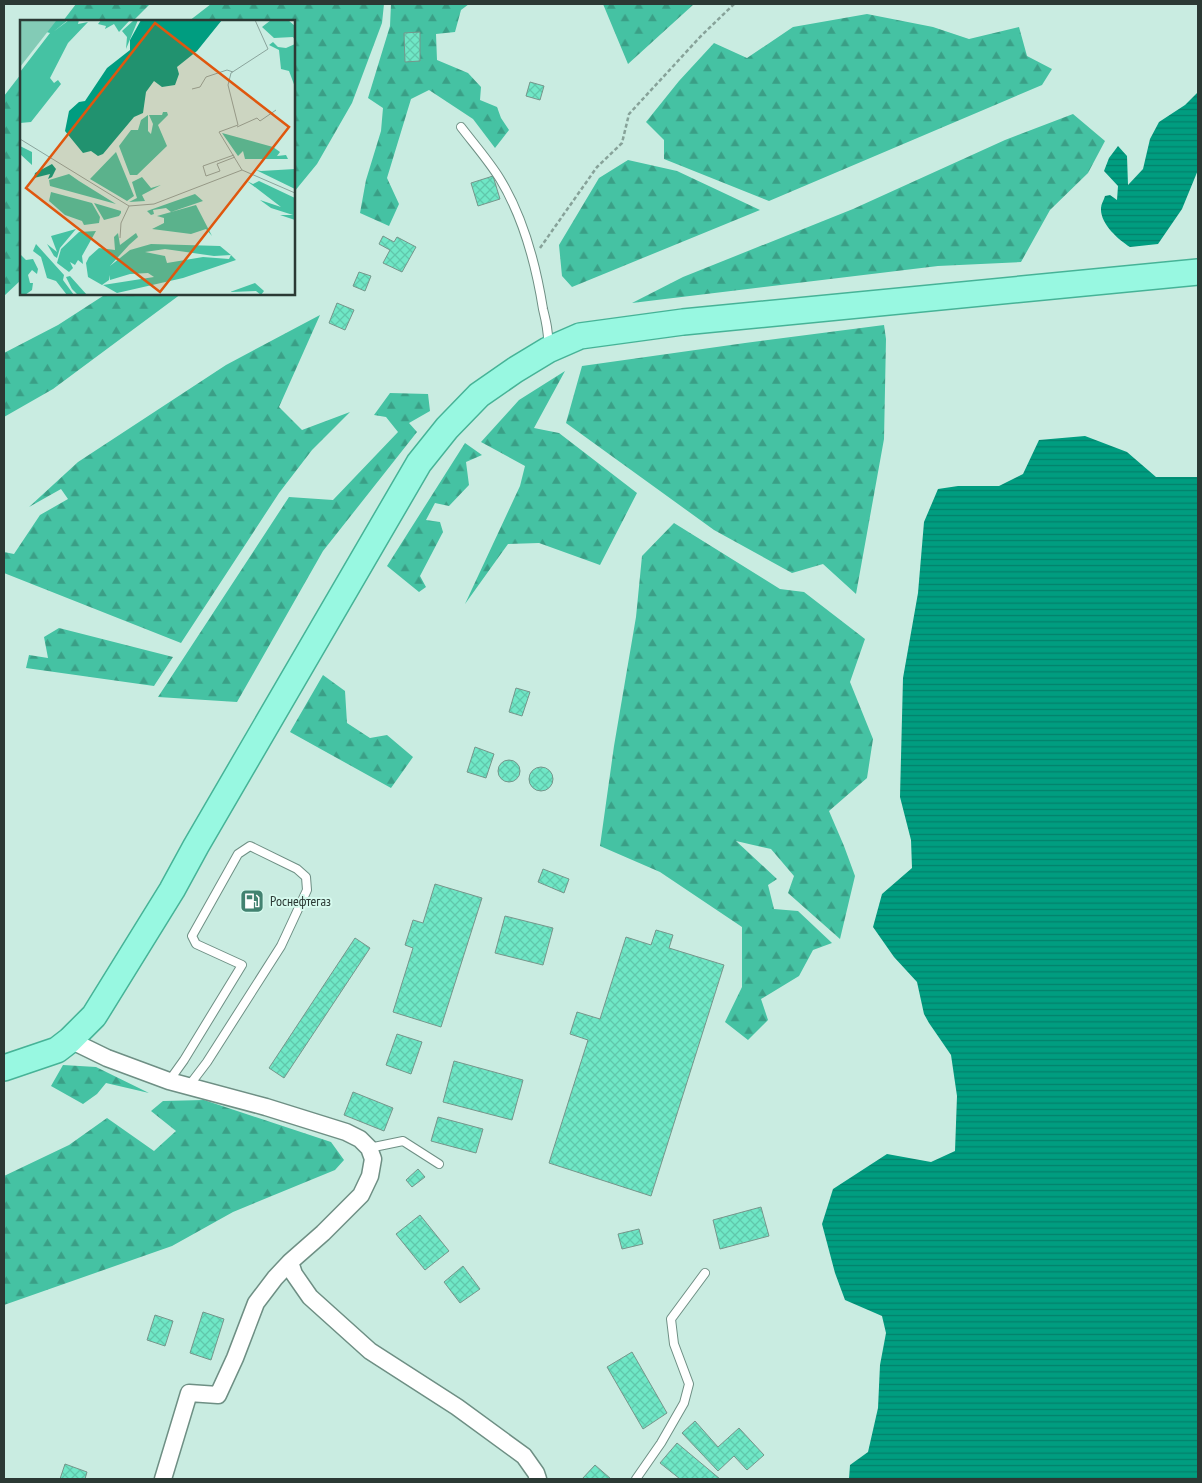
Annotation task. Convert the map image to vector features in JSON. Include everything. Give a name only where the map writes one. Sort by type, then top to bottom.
[{"type":"main road","points":[[4,1068],[57,1050],[94,1016],[172,890],[419,463],[447,428],[479,395],[514,370],[548,350],[580,336],[683,322],[1198,272]]},
{"type":"street","points":[[70,1040],[107,1058],[169,1081],[266,1106],[346,1132],[360,1139],[369,1148],[373,1159],[370,1176],[361,1195],[323,1233],[290,1262],[256,1303],[235,1358],[218,1395],[189,1393],[163,1479]]},
{"type":"street","points":[[290,1262],[294,1274],[310,1297],[370,1351],[524,1456],[538,1479]]},
{"type":"lane","points":[[461,127],[500,179],[518,216],[532,259],[547,328],[548,350]]},
{"type":"lane","points":[[169,1081],[184,1060],[242,965],[196,944],[192,936],[238,854],[250,846],[297,869],[306,877],[307,890],[281,946],[208,1062],[188,1087]]},
{"type":"lane","points":[[369,1148],[403,1141],[439,1164]]},
{"type":"lane","points":[[636,1479],[661,1443],[684,1403],[689,1384],[674,1344],[671,1319],[706,1272]]},
{"type":"path","points":[[532,259],[597,167],[622,143],[629,114],[700,37],[734,4]]},
{"type":"green space","points":[[76,4],[150,4],[134,20],[64,20]]},
{"type":"green space","points":[[211,4],[384,4],[382,23],[352,103],[317,164],[295,191],[295,20],[190,20]]},
{"type":"green space","points":[[391,4],[469,4],[461,10],[455,32],[436,34],[437,60],[468,73],[481,87],[480,100],[497,107],[501,118],[509,130],[495,148],[473,119],[429,90],[411,99],[387,178],[399,204],[389,226],[360,213],[366,180],[381,131],[383,108],[368,98],[390,26]]},
{"type":"green space","points":[[603,4],[694,4],[628,64]]},
{"type":"green space","points":[[867,14],[933,27],[969,39],[1019,27],[1027,56],[1052,69],[1042,85],[769,201],[664,159],[664,140],[646,122],[679,81],[714,43],[747,58],[793,27]]},
{"type":"green space","points":[[20,75],[20,281],[4,296],[4,96]]},
{"type":"green space","points":[[1073,114],[1105,141],[1088,173],[1050,210],[1021,262],[938,266],[632,303],[683,277],[853,209],[1005,140]]},
{"type":"green space","points":[[628,160],[677,171],[760,210],[572,287],[562,276],[559,245],[599,178]]},
{"type":"green space","points":[[104,295],[180,295],[53,389],[4,417],[4,353],[58,325]]},
{"type":"green space","points":[[320,315],[279,407],[302,430],[350,412],[312,450],[279,493],[181,643],[4,573],[4,552],[14,554],[40,515],[68,499],[61,489],[29,507],[78,462],[226,365]]},
{"type":"green space","points":[[884,325],[886,339],[884,439],[856,594],[823,564],[792,573],[714,530],[566,423],[582,366]]},
{"type":"green space","points":[[565,371],[534,428],[559,433],[637,493],[600,565],[539,543],[508,544],[465,604],[520,486],[525,466],[481,442],[519,400]]},
{"type":"green space","points":[[390,393],[428,394],[430,411],[409,423],[417,432],[323,551],[237,702],[158,697],[289,497],[333,500],[398,432],[386,417],[374,415]]},
{"type":"green space","points":[[465,443],[482,455],[466,462],[469,485],[449,506],[435,503],[426,520],[440,522],[443,532],[420,576],[426,587],[419,592],[387,566]]},
{"type":"green space","points":[[674,523],[780,589],[804,592],[865,639],[850,682],[873,739],[867,778],[829,811],[855,876],[840,939],[788,893],[794,876],[771,849],[736,841],[777,879],[768,885],[774,909],[798,911],[832,943],[813,950],[799,976],[761,999],[768,1020],[748,1040],[725,1022],[742,987],[742,927],[660,872],[600,846],[614,746],[636,617],[642,556]]},
{"type":"green space","points":[[59,628],[173,657],[154,686],[26,668],[29,655],[48,658],[44,637]]},
{"type":"green space","points":[[323,675],[345,691],[347,723],[370,738],[387,735],[413,757],[391,788],[290,732]]},
{"type":"green space","points":[[63,1065],[96,1067],[149,1093],[106,1083],[97,1094],[83,1104],[51,1086]]},
{"type":"green space","points":[[204,1100],[331,1142],[344,1160],[335,1170],[233,1212],[172,1246],[4,1305],[4,1176],[69,1145],[107,1118],[154,1151],[176,1131],[151,1111],[163,1101]]},
{"type":"shaded area","points":[[1198,92],[1198,170],[1182,209],[1158,244],[1130,247],[1111,231],[1102,214],[1101,207],[1105,196],[1110,195],[1117,200],[1118,186],[1104,171],[1109,158],[1118,146],[1127,156],[1128,185],[1143,169],[1150,139],[1159,122],[1185,105]]},
{"type":"shaded area","points":[[1085,436],[1127,452],[1156,477],[1198,477],[1198,1479],[849,1479],[850,1465],[868,1452],[878,1408],[880,1365],[886,1333],[882,1316],[845,1300],[835,1273],[822,1224],[833,1189],[887,1154],[931,1162],[955,1151],[957,1096],[951,1055],[924,1014],[917,982],[894,957],[873,927],[882,894],[912,868],[911,840],[900,797],[903,678],[918,593],[924,522],[938,489],[958,486],[999,486],[1023,474],[1039,440]]},
{"type":"building","points":[[420,32],[420,61],[405,62],[404,33]]},
{"type":"building","points":[[530,82],[544,86],[540,100],[526,96]]},
{"type":"building","points":[[493,176],[500,199],[478,206],[471,183]]},
{"type":"building","points":[[383,236],[394,242],[397,237],[416,247],[402,272],[383,263],[390,250],[379,244]]},
{"type":"building","points":[[359,272],[371,276],[365,291],[353,286]]},
{"type":"building","points":[[337,303],[354,310],[345,330],[329,323]]},
{"type":"building","points":[[516,688],[530,692],[522,716],[509,712]]},
{"type":"building","points":[[475,747],[494,754],[486,778],[467,772]]},
{"type":"building","points":[[505,760],[513,760],[520,767],[520,775],[513,782],[505,782],[498,775],[498,767]]},
{"type":"building","points":[[541,767],[550,770],[553,779],[550,788],[541,791],[532,788],[529,779],[532,770]]},
{"type":"building","points":[[543,869],[569,879],[564,893],[538,882]]},
{"type":"building","points":[[435,884],[482,898],[441,1027],[393,1012],[413,948],[405,945],[413,920],[423,923]]},
{"type":"building","points":[[505,916],[553,928],[543,965],[495,953]]},
{"type":"building","points":[[656,930],[673,935],[669,948],[724,965],[651,1196],[549,1163],[588,1040],[570,1034],[577,1012],[600,1019],[626,937],[651,945]]},
{"type":"building","points":[[355,938],[370,948],[284,1078],[269,1068]]},
{"type":"building","points":[[397,1034],[422,1042],[411,1074],[386,1065]]},
{"type":"building","points":[[454,1061],[523,1080],[512,1120],[443,1102]]},
{"type":"building","points":[[353,1092],[393,1108],[384,1131],[344,1115]]},
{"type":"building","points":[[438,1117],[483,1129],[476,1153],[431,1141]]},
{"type":"building","points":[[418,1169],[425,1177],[412,1187],[406,1180]]},
{"type":"building","points":[[761,1207],[769,1236],[720,1249],[713,1220]]},
{"type":"building","points":[[420,1215],[449,1251],[425,1270],[396,1234]]},
{"type":"building","points":[[639,1229],[643,1244],[622,1249],[618,1234]]},
{"type":"building","points":[[463,1266],[480,1289],[460,1303],[444,1282]]},
{"type":"building","points":[[203,1312],[224,1319],[211,1360],[190,1353]]},
{"type":"building","points":[[155,1315],[173,1321],[165,1346],[147,1340]]},
{"type":"building","points":[[632,1352],[667,1413],[643,1429],[607,1367]]},
{"type":"building","points":[[695,1421],[718,1447],[739,1428],[764,1455],[747,1470],[734,1456],[718,1471],[682,1433]]},
{"type":"building","points":[[677,1443],[720,1479],[680,1479],[660,1463]]},
{"type":"building","points":[[65,1464],[87,1472],[85,1479],[60,1479]]},
{"type":"building","points":[[595,1465],[611,1479],[582,1479]]},
{"type":"place","name":"Роснефтегаз","points":[[252,901]]}]
